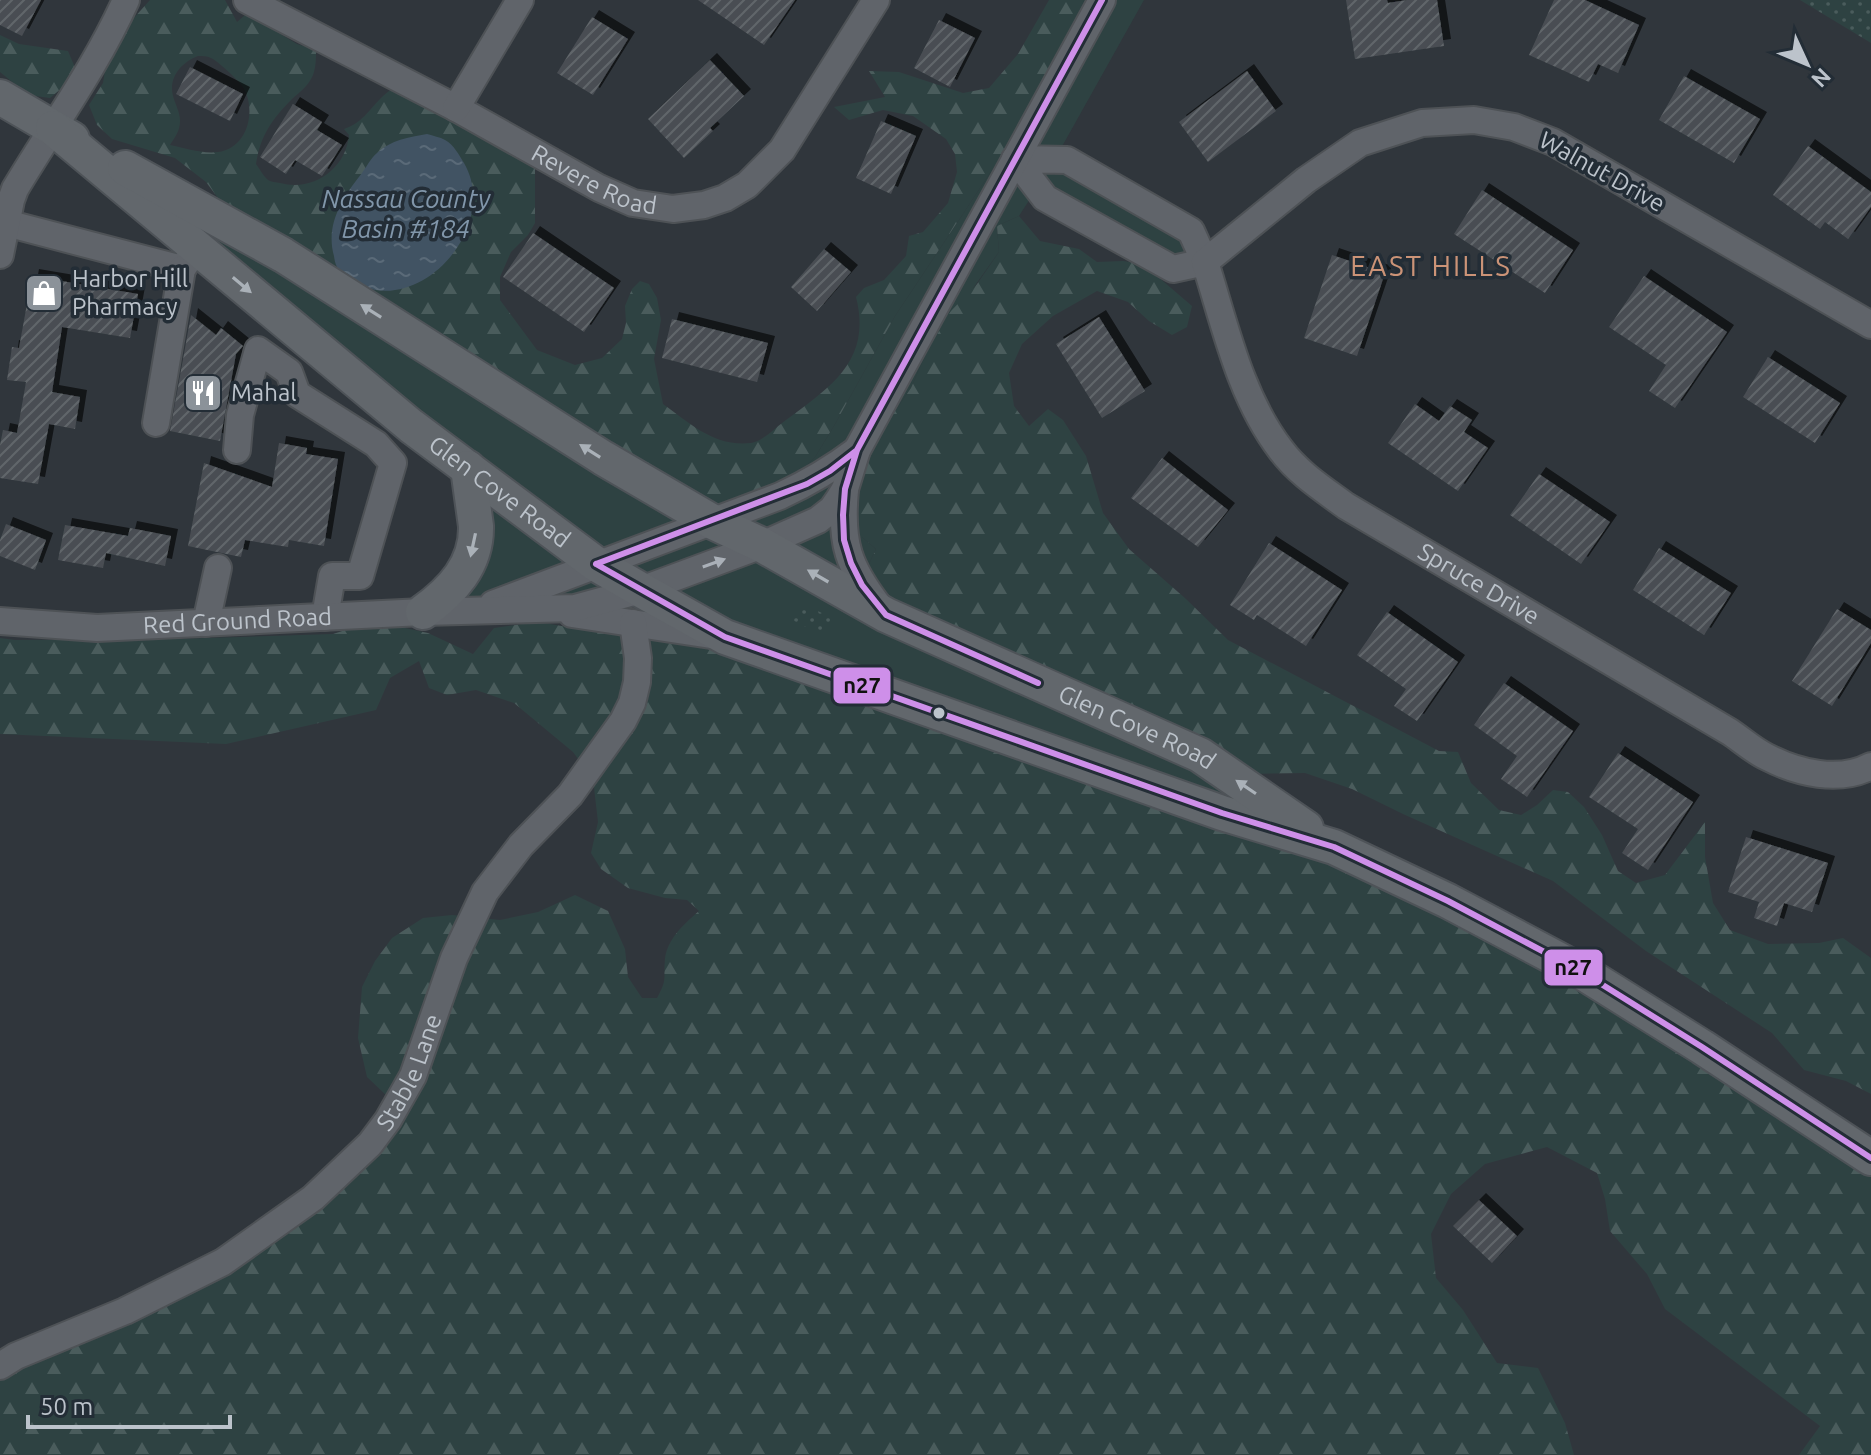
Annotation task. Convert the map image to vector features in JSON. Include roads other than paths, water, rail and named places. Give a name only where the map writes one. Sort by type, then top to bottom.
[{"type":"main road","name":"Glen Cove Road","points":[[0,97],[283,255],[603,458],[711,521],[762,545],[886,615],[1200,755],[1334,847]]},
{"type":"main road","name":"Glen Cove Road","points":[[53,128],[190,259],[271,310],[434,444],[596,564],[641,590],[725,637],[1207,808],[1334,847],[1448,901],[1582,972],[1871,1158]]},
{"type":"main road","points":[[423,612],[450,589],[466,569],[471,557],[476,535],[468,468]]},
{"type":"street","points":[[0,255],[6,223],[7,188],[53,128],[94,63],[126,0]]},
{"type":"street","name":"Revere Road","points":[[247,0],[456,108],[599,188],[633,203],[673,209],[704,205],[725,198],[747,185],[782,150],[876,0]]},
{"type":"street","points":[[456,108],[520,0]]},
{"type":"street","points":[[886,615],[862,585],[844,540],[845,489],[857,450],[1102,0]]},
{"type":"street","name":"Walnut Drive","points":[[1205,262],[1306,180],[1360,143],[1422,123],[1474,120],[1514,127],[1553,142],[1871,325]]},
{"type":"street","points":[[1015,159],[1045,198],[1173,269],[1205,262]]},
{"type":"street","name":"Spruce Drive","points":[[1015,159],[1067,160],[1191,231],[1205,262],[1241,374],[1259,418],[1282,452],[1310,479],[1346,506],[1730,732],[1766,757],[1809,773],[1828,775],[1871,766]]},
{"type":"street","points":[[6,223],[190,259],[156,423]]},
{"type":"street","points":[[237,450],[240,415],[271,310]]},
{"type":"street","points":[[258,350],[289,372],[297,394],[376,444],[393,463]]},
{"type":"street","points":[[297,394],[328,357]]},
{"type":"street","points":[[325,617],[332,576],[360,576],[393,463],[434,444]]},
{"type":"street","name":"Red Ground Road","points":[[475,612],[807,484],[857,450]]},
{"type":"street","name":"Red Ground Road","points":[[0,621],[97,628],[575,608],[641,590],[805,527],[826,515],[845,489]]},
{"type":"street","points":[[206,623],[218,568]]},
{"type":"street","points":[[533,609],[725,637]]},
{"type":"street","name":"Stable Lane","points":[[0,1366],[16,1356],[125,1311],[223,1262],[313,1198],[370,1144],[413,1076],[454,958],[485,892],[521,845],[570,795],[623,721],[637,682],[638,658],[633,623]]},
{"type":"water","name":"Nassau County Basin #184","points":[[427,134],[448,142],[464,163],[473,190],[471,218],[460,244],[442,266],[419,283],[393,290],[366,288],[341,272],[336,265],[332,244],[334,222],[348,192],[377,153],[394,142]]},
{"type":"place","name":"Harbor Hill Pharmacy","points":[[44,293]]},
{"type":"place","name":"Mahal","points":[[203,393]]},
{"type":"district","name":"EAST HILLS","points":[[1431,266]]}]
